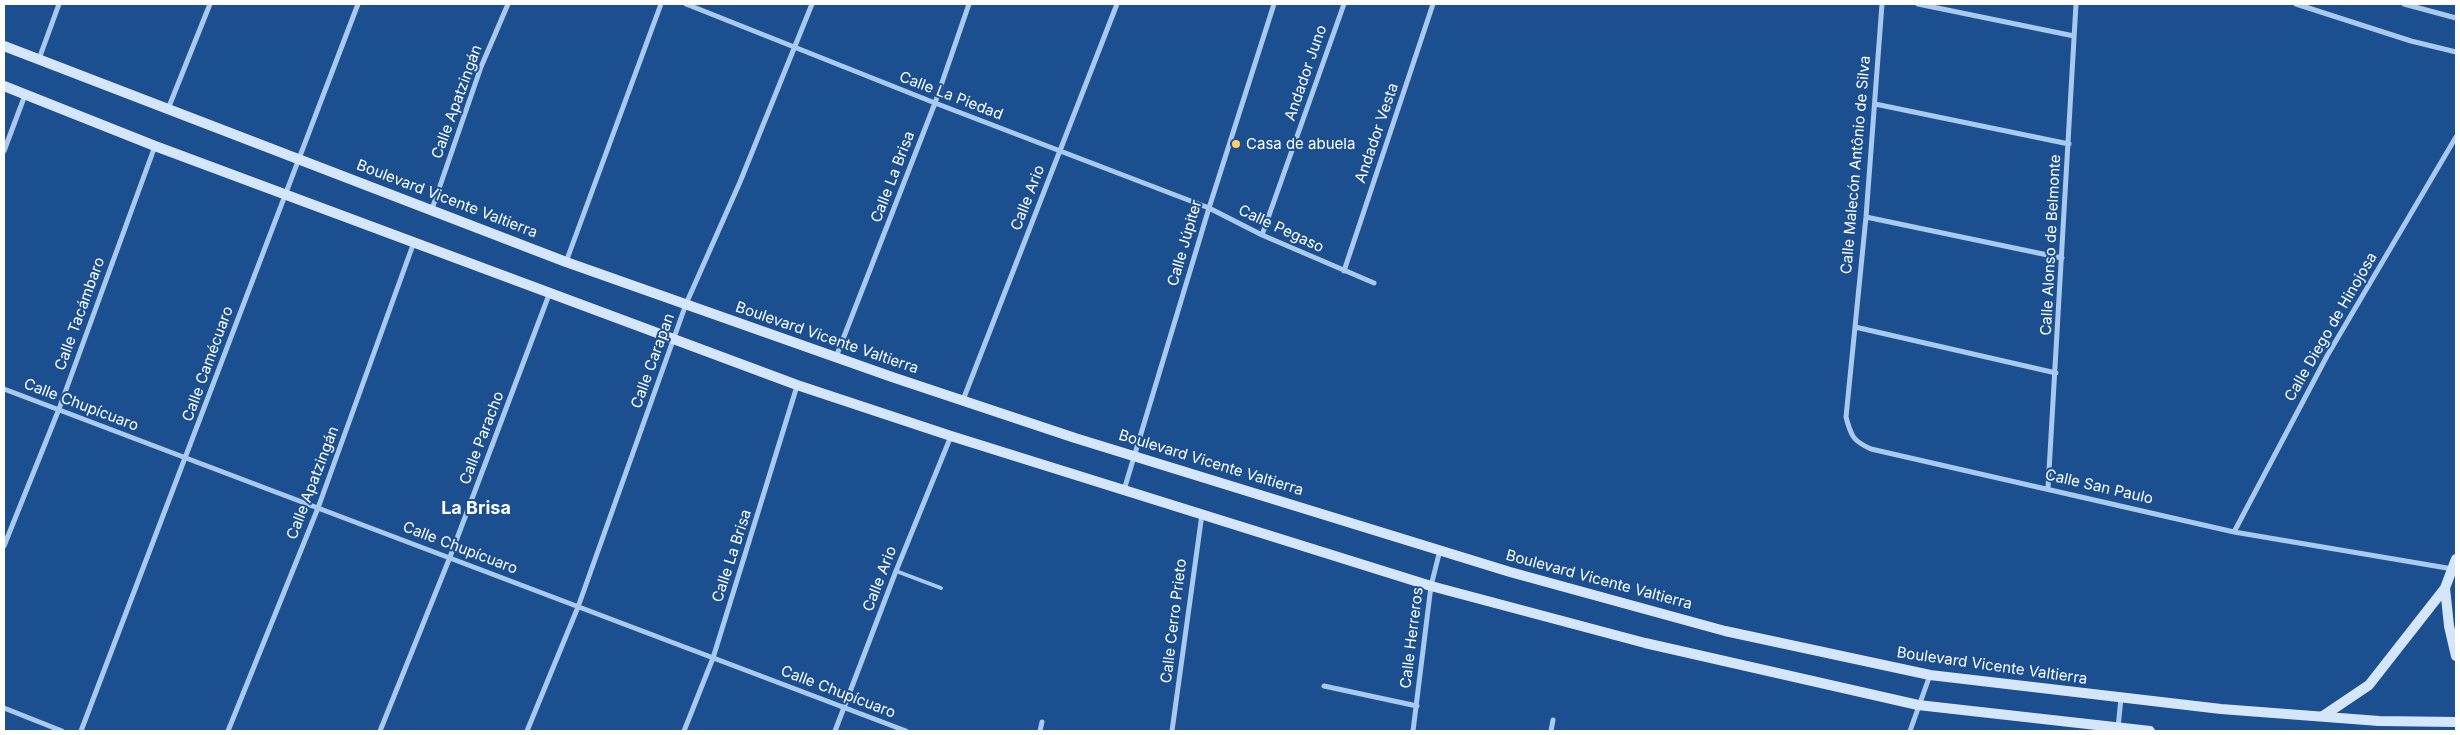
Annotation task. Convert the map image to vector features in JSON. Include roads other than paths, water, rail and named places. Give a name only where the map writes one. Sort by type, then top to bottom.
[{"type":"main road","name":"Boulevard Vicente Valtierra","points":[[4,46],[566,262],[836,357],[1066,435],[1137,455],[1510,572],[1725,631],[1930,675],[2221,709],[2379,720],[2456,722]]},
{"type":"main road","points":[[4,86],[155,146],[798,385],[1124,491],[1431,586],[1645,643],[1918,704],[2118,730],[2150,731]]},
{"type":"main road","points":[[2323,716],[2369,685],[2445,588],[2455,564]]},
{"type":"main road","points":[[2445,588],[2449,626],[2456,656]]},
{"type":"street","points":[[39,59],[59,4]]},
{"type":"street","points":[[168,110],[210,4]]},
{"type":"street","name":"Calle Camécuaro","points":[[81,731],[187,459],[284,194],[358,4]]},
{"type":"street","name":"Calle Apatzingán","points":[[432,209],[481,66],[508,4]]},
{"type":"street","points":[[566,262],[661,4]]},
{"type":"street","name":"Calle La Piedad","points":[[686,4],[935,103],[1209,208]]},
{"type":"street","name":"Calle Carapan","points":[[527,731],[578,607],[686,304],[812,4]]},
{"type":"street","name":"Calle La Brisa","points":[[836,357],[935,103],[969,4]]},
{"type":"street","name":"Calle Ario","points":[[963,400],[1116,4]]},
{"type":"street","name":"Calle Júpiter","points":[[1124,491],[1137,455],[1209,208],[1274,4]]},
{"type":"street","name":"Andador Juno","points":[[1262,236],[1344,4]]},
{"type":"street","name":"Andador Vesta","points":[[1344,271],[1433,4]]},
{"type":"street","name":"Calle Malecón Antônio de Silva","points":[[1855,327],[1866,217],[1882,4]]},
{"type":"street","points":[[1918,4],[2074,36]]},
{"type":"street","name":"Calle Alonso de Belmonte","points":[[2048,488],[2076,4]]},
{"type":"street","points":[[2296,4],[2411,41],[2456,52]]},
{"type":"street","points":[[2404,4],[2456,18]]},
{"type":"street","points":[[4,151],[26,94]]},
{"type":"street","points":[[1875,104],[2069,144]]},
{"type":"street","name":"Calle Diego de Hinojosa","points":[[2234,532],[2327,356],[2456,137]]},
{"type":"street","name":"Calle Tacámbaro","points":[[4,546],[59,409],[155,146]]},
{"type":"street","name":"Calle Pegaso","points":[[1209,208],[1262,236],[1374,283]]},
{"type":"street","points":[[1866,217],[2062,258]]},
{"type":"street","name":"Calle Apatzingán","points":[[228,731],[318,508],[414,242]]},
{"type":"street","name":"Calle Paracho","points":[[380,731],[450,557],[550,292]]},
{"type":"street","points":[[1855,327],[2056,373]]},
{"type":"street","name":"Calle San Paulo","points":[[1855,327],[1846,417],[1850,432],[1856,442],[1871,449],[2234,532],[2455,564]]},
{"type":"street","name":"Calle La Brisa","points":[[684,731],[713,658],[798,385]]},
{"type":"street","name":"Calle Chupícuaro","points":[[4,389],[906,731]]},
{"type":"street","name":"Calle Ario","points":[[835,731],[896,571],[951,436]]},
{"type":"street","name":"Calle Cerro Prieto","points":[[1172,731],[1202,514]]},
{"type":"street","name":"Calle Herreros","points":[[1413,731],[1431,586],[1440,549]]},
{"type":"street","points":[[1910,731],[1918,704],[1930,675]]},
{"type":"street","points":[[1324,686],[1416,706]]},
{"type":"street","points":[[2118,730],[2121,698]]},
{"type":"street","points":[[4,708],[62,731]]},
{"type":"street","points":[[1552,731],[1553,720]]},
{"type":"street","points":[[1040,731],[1042,722]]},
{"type":"lane","points":[[896,571],[941,588]]},
{"type":"place","name":"Casa de abuela","points":[[1236,144]]},
{"type":"district","name":"La Brisa","points":[[476,509]]}]
